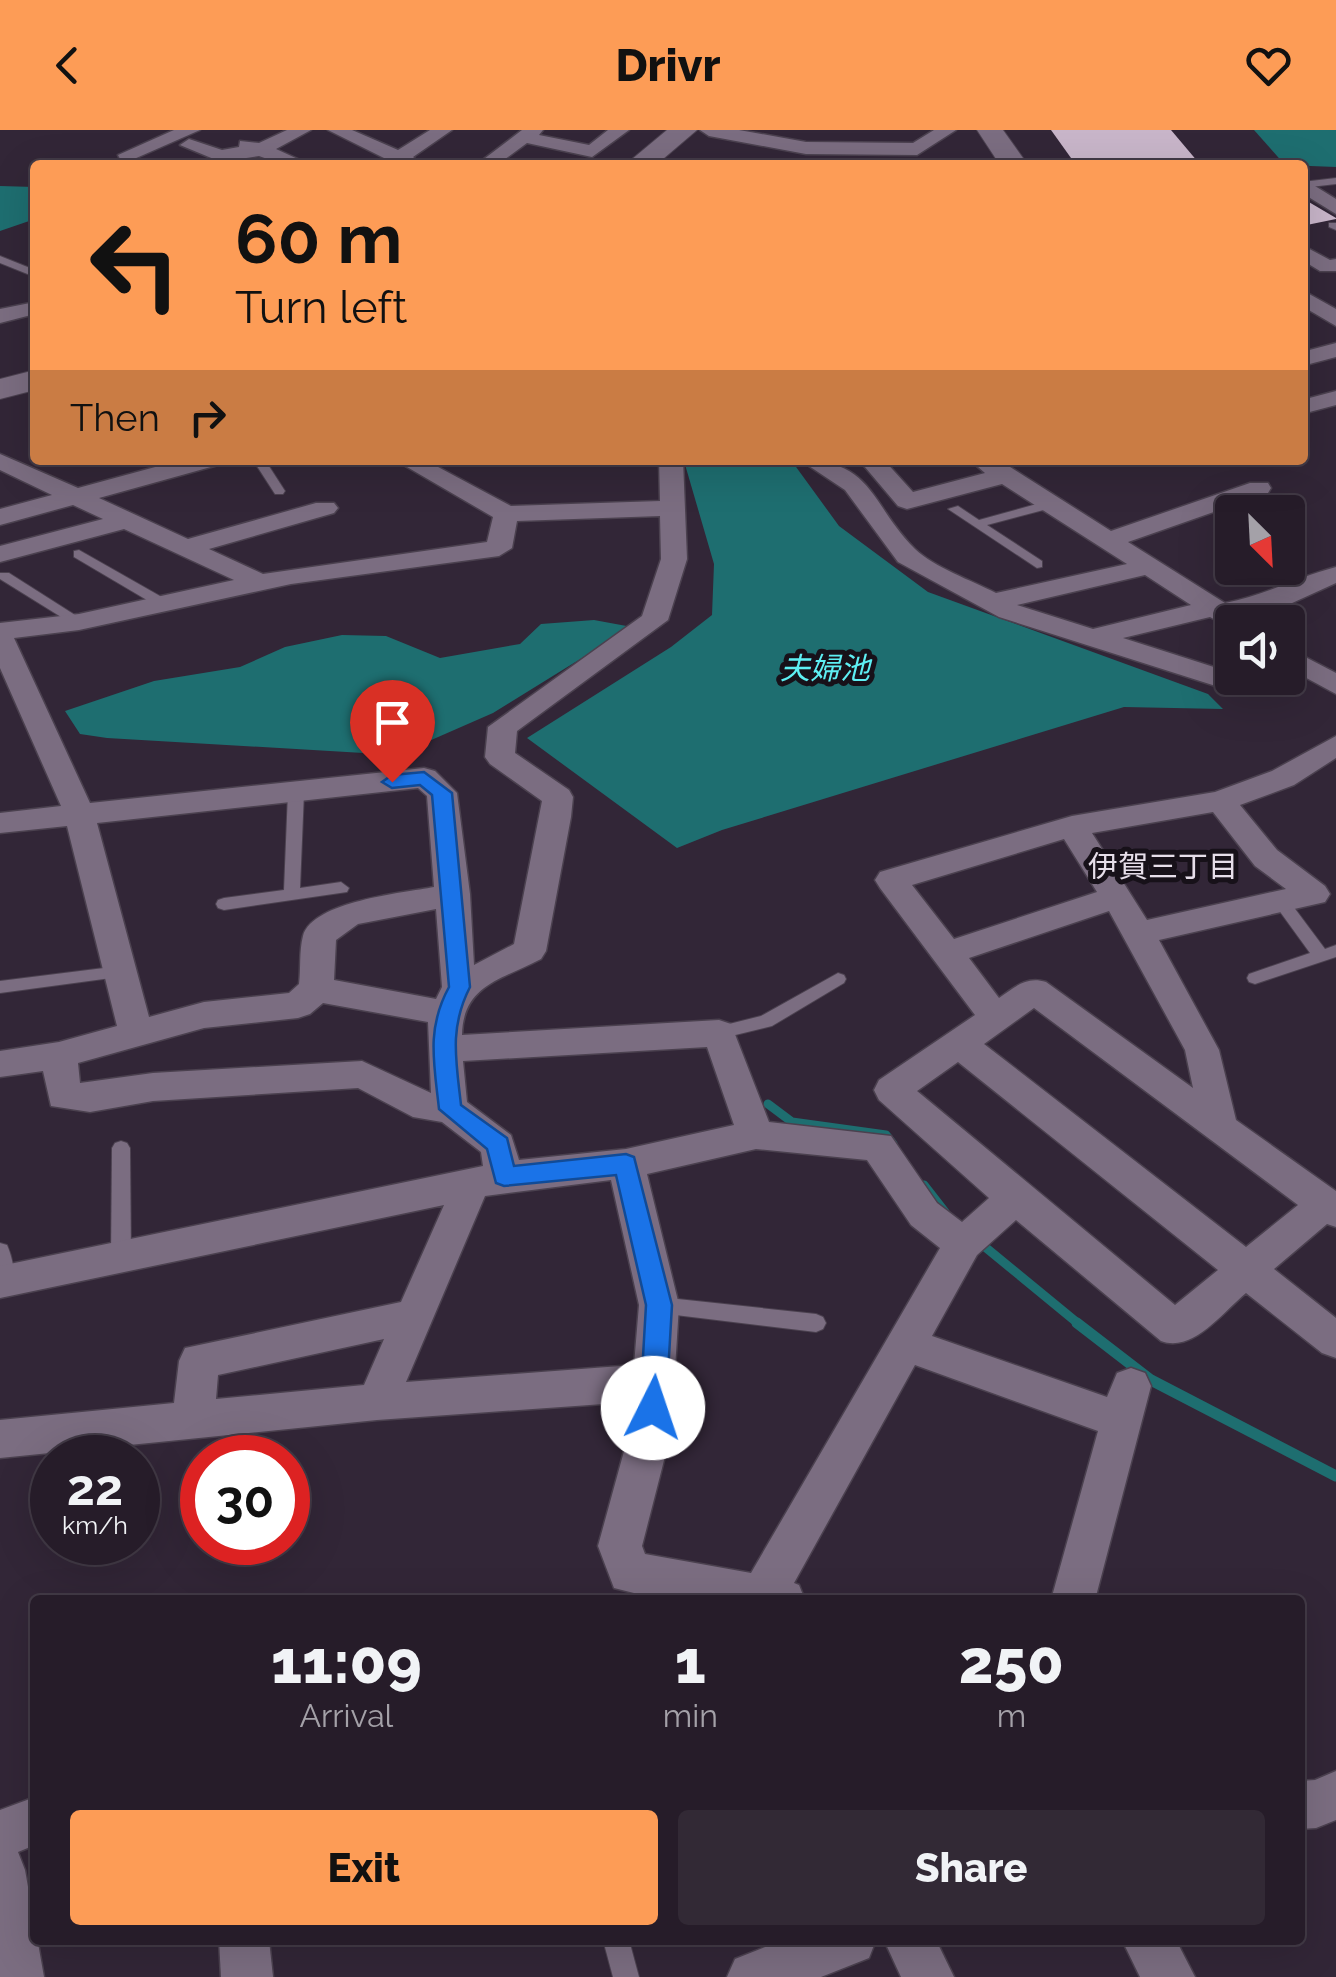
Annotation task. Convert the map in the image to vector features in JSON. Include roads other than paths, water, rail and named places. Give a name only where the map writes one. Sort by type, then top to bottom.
[{"type":"street","points":[[207,130],[264,157]]},
{"type":"street","points":[[127,156],[190,138],[222,156],[264,157],[302,130]]},
{"type":"street","points":[[337,130],[402,160]]},
{"type":"street","points":[[408,160],[443,130]]},
{"type":"street","points":[[492,160],[529,134],[592,150],[620,130]]},
{"type":"street","points":[[645,160],[684,130]]},
{"type":"street","points":[[708,130],[746,133],[820,149],[917,149],[948,130]]},
{"type":"street","points":[[805,160],[847,130]]},
{"type":"street","points":[[990,130],[1011,160]]},
{"type":"street","points":[[1308,191],[1332,222]]},
{"type":"street","points":[[1308,255],[1326,267],[1336,265]]},
{"type":"street","points":[[1308,300],[1336,319]]},
{"type":"street","points":[[0,316],[30,309]]},
{"type":"street","points":[[1308,357],[1336,350]]},
{"type":"street","points":[[0,389],[30,381]]},
{"type":"street","points":[[1308,404],[1336,398]]},
{"type":"street","points":[[0,461],[258,582]]},
{"type":"street","points":[[0,517],[191,465]]},
{"type":"street","points":[[421,465],[506,514],[673,508]]},
{"type":"street","points":[[316,989],[452,1000],[529,951],[558,797],[500,757],[503,727],[654,620],[674,559],[672,465]]},
{"type":"street","points":[[821,465],[854,484],[907,556],[993,602],[1215,677]]},
{"type":"street","points":[[875,465],[907,501],[1000,466],[1050,504],[1215,609]]},
{"type":"street","points":[[1108,540],[1260,488]]},
{"type":"street","points":[[186,548],[325,508]]},
{"type":"street","points":[[136,1036],[80,816],[0,634],[80,622],[258,582],[499,548],[506,514]]},
{"type":"street","points":[[2,565],[128,520]]},
{"type":"street","points":[[993,602],[1152,566]]},
{"type":"street","points":[[1261,605],[1336,575]]},
{"type":"street","points":[[1094,638],[1215,615]]},
{"type":"street","points":[[1305,666],[1336,685]]},
{"type":"street","points":[[996,1018],[890,880],[1072,826],[1220,800],[1283,778],[1336,744]]},
{"type":"street","points":[[0,823],[424,778],[442,793],[454,894],[452,1000],[444,1049],[450,1109]]},
{"type":"street","points":[[1139,933],[1314,894],[1266,858],[1220,800]]},
{"type":"street","points":[[1072,826],[1139,933],[1202,1050],[1220,1127]]},
{"type":"street","points":[[0,1064],[59,1056],[204,1015],[298,1005],[316,989],[320,934],[348,915],[454,894]]},
{"type":"street","points":[[947,953],[1116,897]]},
{"type":"street","points":[[1034,991],[1330,1208],[1175,1329],[1015,1198],[892,1090],[996,1018],[1034,991]]},
{"type":"street","points":[[444,1049],[719,1033],[756,1135]]},
{"type":"street","points":[[960,1044],[1336,1341]]},
{"type":"street","points":[[59,1056],[64,1096],[90,1098],[153,1087],[362,1074],[426,1107],[450,1109],[498,1145],[488,1180],[414,1316],[376,1402]]},
{"type":"street","points":[[2,1272],[121,1258],[488,1180],[626,1164],[756,1135],[878,1146],[924,1214],[963,1244]]},
{"type":"street","points":[[626,1164],[659,1305],[650,1433],[620,1546],[630,1573],[755,1595]]},
{"type":"street","points":[[774,1595],[963,1244],[1015,1198]]},
{"type":"street","points":[[193,1420],[199,1360],[414,1316]]},
{"type":"street","points":[[906,1344],[1126,1404],[1074,1595]]},
{"type":"street","points":[[0,1439],[376,1402],[655,1382]]},
{"type":"street","points":[[0,1835],[30,1824]]},
{"type":"street","points":[[0,1870],[18,1977]]},
{"type":"street","points":[[244,1945],[247,1977]]},
{"type":"street","points":[[753,1977],[838,1945]]},
{"type":"street","points":[[912,1945],[928,1977]]},
{"type":"street","points":[[1150,1945],[1169,1977]]},
{"type":"lane","points":[[1308,184],[1336,182]]},
{"type":"lane","points":[[0,259],[30,272]]},
{"type":"lane","points":[[262,465],[279,491]]},
{"type":"lane","points":[[978,524],[1050,504]]},
{"type":"lane","points":[[954,509],[1037,564]]},
{"type":"lane","points":[[79,554],[162,603]]},
{"type":"lane","points":[[2,565],[80,622]]},
{"type":"lane","points":[[292,895],[296,792]]},
{"type":"lane","points":[[224,904],[340,888]]},
{"type":"lane","points":[[1254,978],[1328,953],[1281,902]]},
{"type":"lane","points":[[0,987],[120,972]]},
{"type":"lane","points":[[719,1033],[766,1021],[838,979]]},
{"type":"lane","points":[[121,1258],[122,1148]]},
{"type":"lane","points":[[659,1305],[816,1324]]},
{"type":"lane","points":[[617,1945],[626,1977]]},
{"type":"water","points":[[1254,130],[1336,130],[1336,167],[1308,166],[1308,160],[1281,160]]},
{"type":"water","points":[[0,186],[30,187],[30,221],[0,231]]},
{"type":"water","name":"夫婦池","points":[[685,465],[795,465],[839,526],[928,592],[1208,694],[1223,709],[1124,707],[722,830],[677,848],[527,738],[671,647],[712,615],[714,564]]},
{"type":"water","points":[[594,620],[632,627],[493,713],[397,755],[107,738],[80,734],[65,711],[154,681],[240,667],[285,647],[342,635],[386,636],[440,658],[520,644],[541,624]]},
{"type":"waterway","points":[[768,1104],[792,1122],[886,1135],[893,1144]]},
{"type":"waterway","points":[[924,1185],[945,1212]]},
{"type":"waterway","points":[[979,1242],[1080,1325]]},
{"type":"waterway","points":[[1077,1323],[1151,1380],[1336,1476]]},
{"type":"district","name":"伊賀三丁目","points":[[1163,867]]}]
